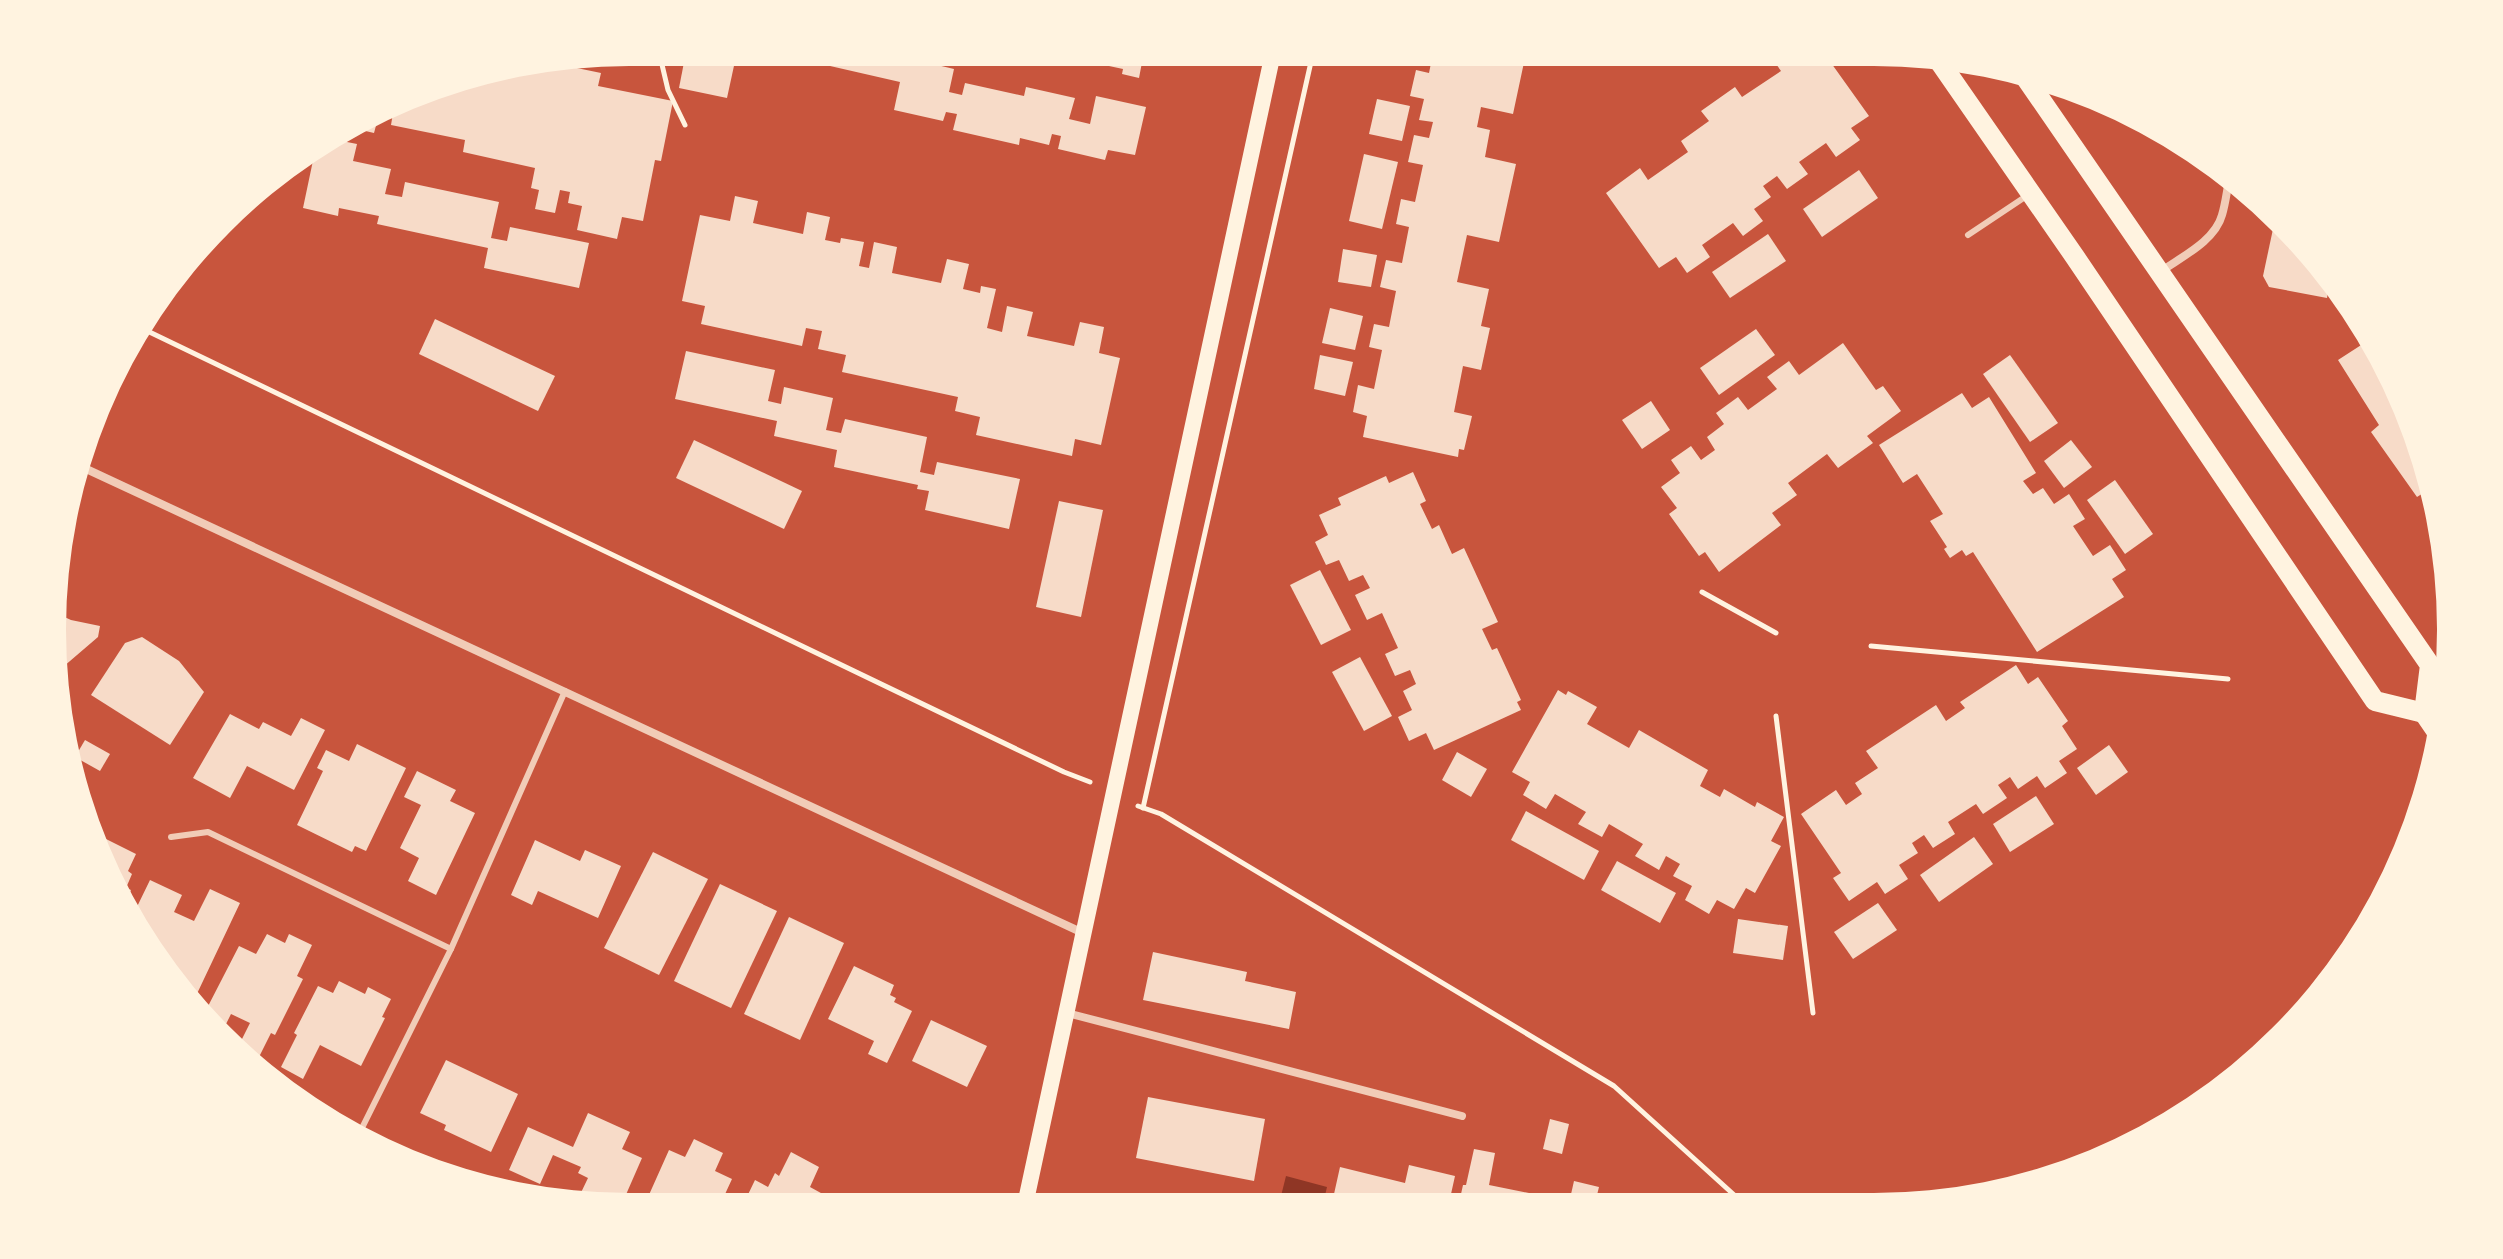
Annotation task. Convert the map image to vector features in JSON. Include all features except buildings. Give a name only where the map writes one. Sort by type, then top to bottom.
[{"type":"main road","points":[[1028,1193],[1270,66]]},
{"type":"main road","points":[[1946,71],[2375,701],[2424,713]]},
{"type":"main road","points":[[2034,90],[2430,665],[2424,713],[2429,720]]},
{"type":"street","points":[[2160,272],[2203,242],[2217,226],[2227,191]]},
{"type":"street","points":[[89,470],[1083,934]]},
{"type":"street","points":[[1067,1013],[1462,1116]]},
{"type":"lane","points":[[1968,235],[2031,193]]},
{"type":"lane","points":[[363,1126],[451,949],[565,691]]},
{"type":"lane","points":[[171,837],[208,832],[451,949]]},
{"type":"path","points":[[662,66],[668,90],[685,125]]},
{"type":"path","points":[[1143,808],[1310,66]]},
{"type":"path","points":[[151,333],[1086,780]]},
{"type":"path","points":[[1702,592],[1776,633]]},
{"type":"path","points":[[1871,646],[2228,679]]},
{"type":"path","points":[[1776,716],[1813,1013]]},
{"type":"path","points":[[1152,812],[1161,814],[1614,1086],[1732,1193]]},
{"type":"shaded area","points":[[1286,1176],[1327,1187],[1326,1193],[1282,1193]]}]
